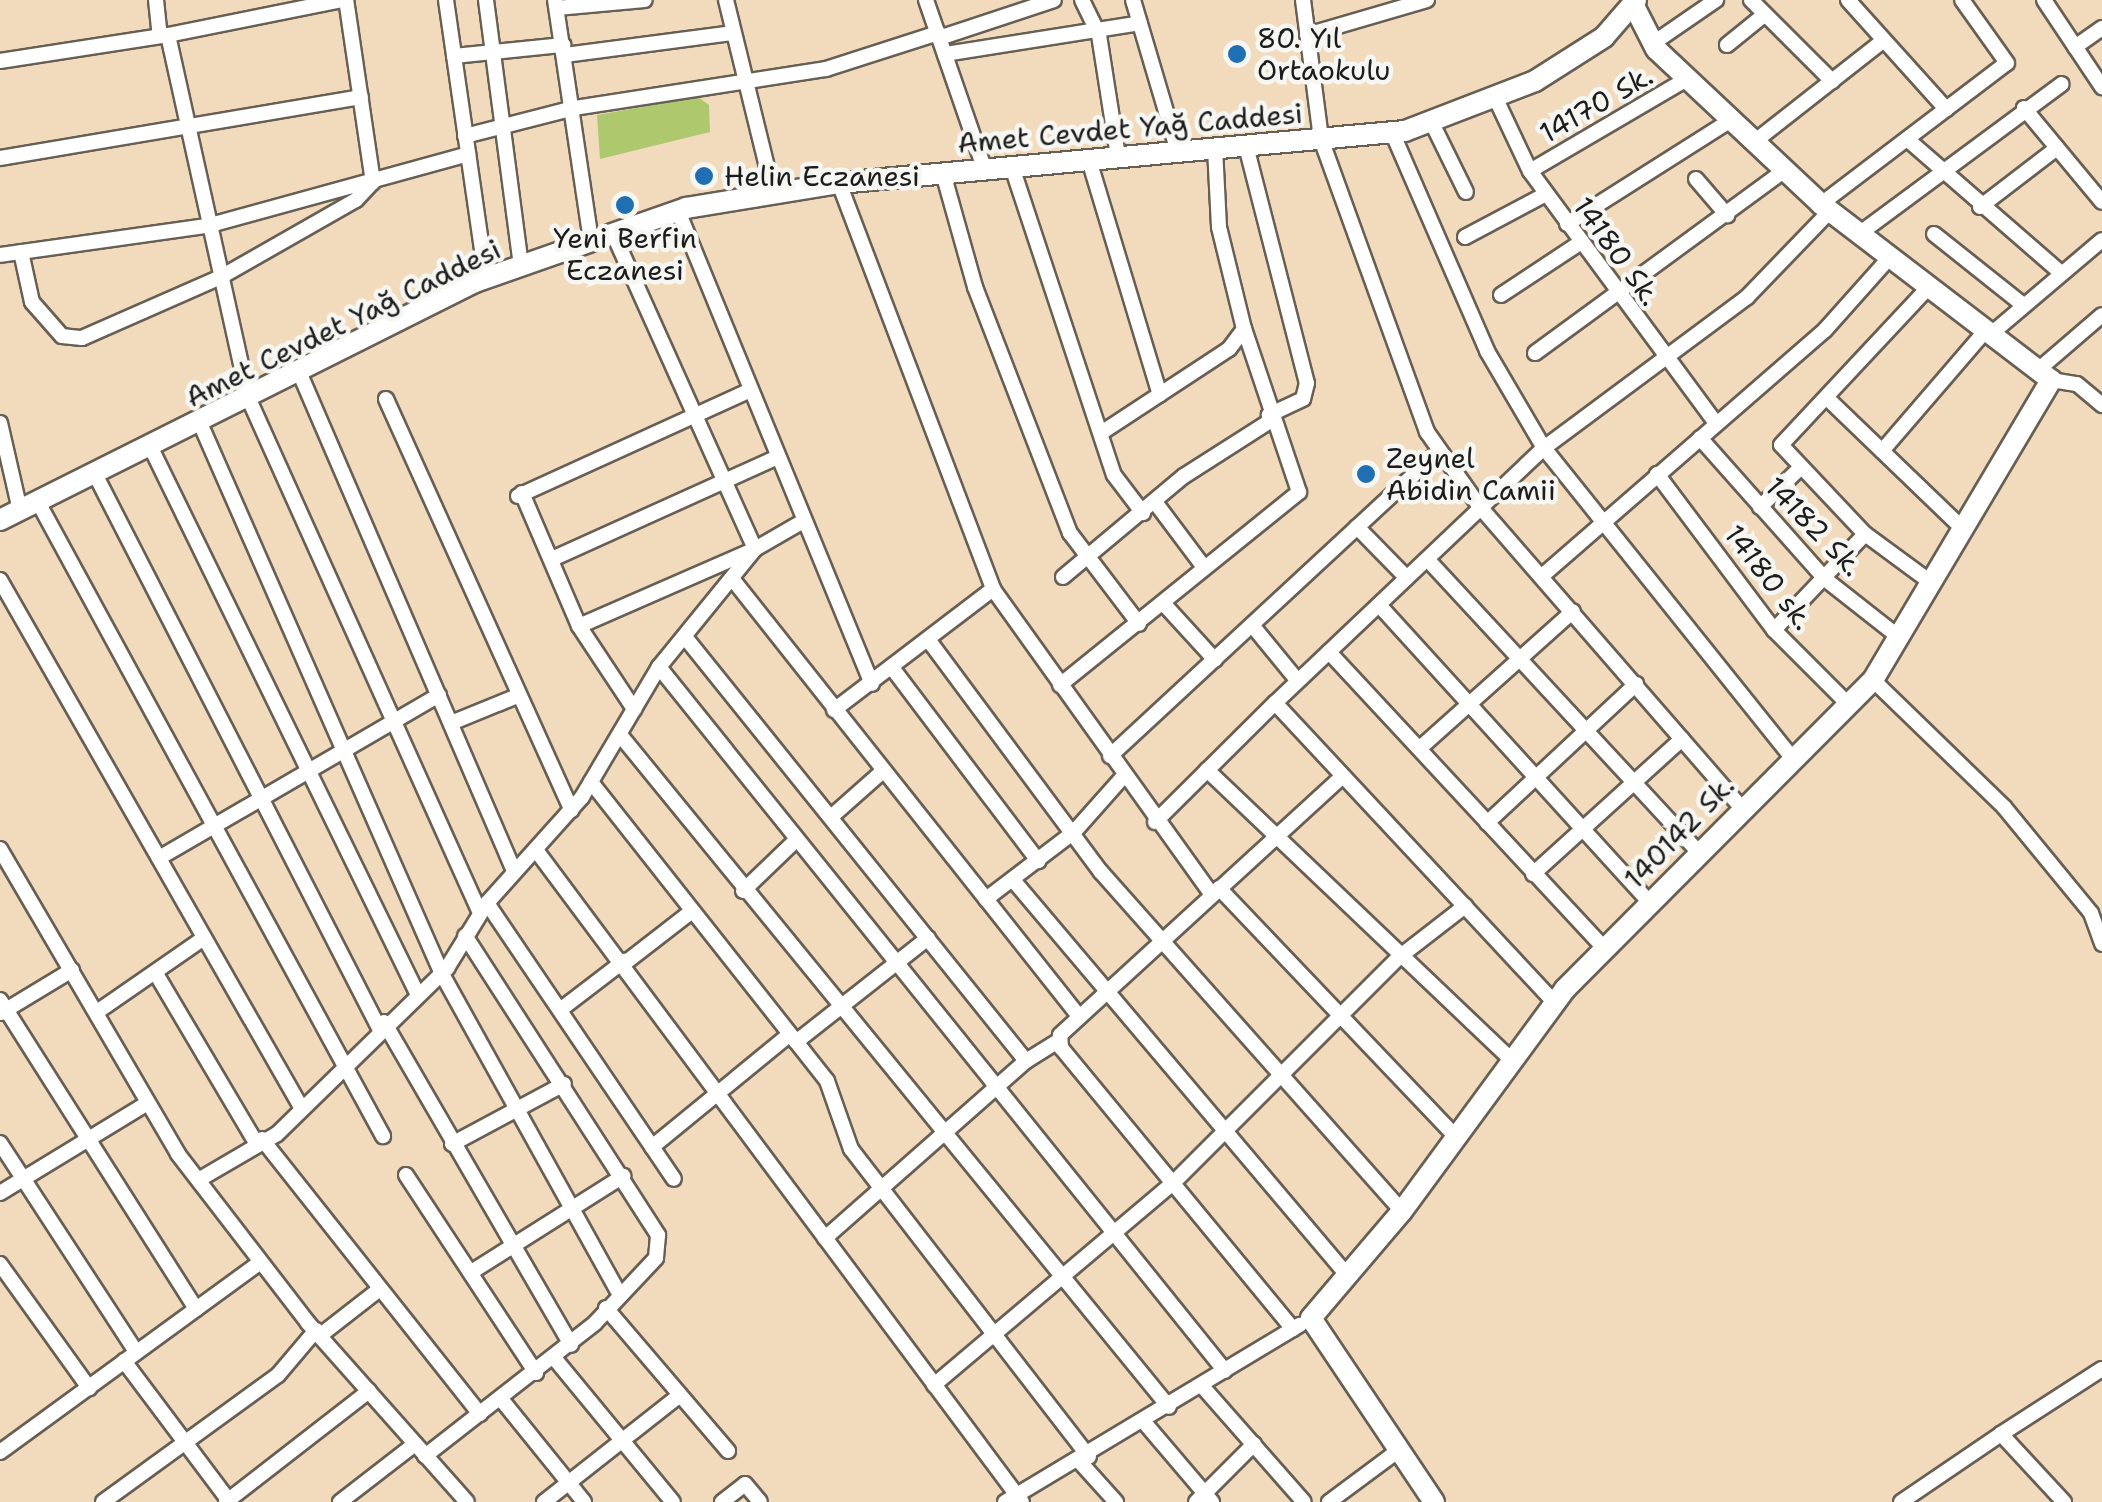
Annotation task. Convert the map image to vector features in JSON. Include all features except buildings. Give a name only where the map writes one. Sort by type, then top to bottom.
[{"type":"main road","points":[[1635,4],[1652,44],[1784,170],[1826,208],[2044,375]]},
{"type":"main road","name":"Amet Cevdet Yağ Caddesi","points":[[0,520],[152,450],[248,396],[300,374],[486,278],[678,210],[839,183],[1392,132],[1495,97],[1574,57],[1635,4]]},
{"type":"main road","name":"140142 Sk.","points":[[1308,1318],[1402,1211],[1554,1002],[1742,807],[1873,680],[1900,638],[2044,375]]},
{"type":"main road","points":[[1308,1318],[1434,1502]]},
{"type":"street","points":[[156,0],[248,396],[390,720],[483,908],[560,1010],[674,1180]]},
{"type":"street","points":[[252,0],[254,18]]},
{"type":"street","points":[[0,61],[164,35],[344,0],[374,182]]},
{"type":"street","points":[[446,0],[486,278]]},
{"type":"street","points":[[486,0],[521,266]]},
{"type":"street","points":[[591,241],[556,4],[644,0]]},
{"type":"street","points":[[726,0],[741,86],[773,192]]},
{"type":"street","points":[[926,0],[985,170]]},
{"type":"street","points":[[465,136],[574,108],[741,86],[938,36],[1054,0]]},
{"type":"street","points":[[1082,0],[1099,35],[1118,157]]},
{"type":"street","points":[[1133,0],[1178,152]]},
{"type":"street","points":[[1303,0],[1321,139],[1440,451],[1480,507],[1742,807]]},
{"type":"street","points":[[1652,44],[1716,0]]},
{"type":"street","points":[[1751,0],[1832,81]]},
{"type":"street","points":[[1848,0],[1946,109]]},
{"type":"street","points":[[1155,822],[1297,680],[1544,448],[1666,361],[1784,264],[1826,208],[1907,139],[2007,63],[1962,0]]},
{"type":"street","points":[[2044,0],[2102,88]]},
{"type":"street","points":[[1307,34],[1418,3]]},
{"type":"street","points":[[1726,45],[1764,15]]},
{"type":"street","points":[[945,54],[1099,35],[1140,23]]},
{"type":"street","points":[[2075,47],[2102,28]]},
{"type":"street","points":[[454,56],[564,50],[732,32]]},
{"type":"street","points":[[1754,142],[1883,41]]},
{"type":"street","name":"14170 Sk.","points":[[1530,172],[1688,79]]},
{"type":"street","points":[[1860,234],[1935,171],[2062,84]]},
{"type":"street","points":[[0,158],[185,132],[361,97]]},
{"type":"street","name":"14180 Sk.","points":[[1495,97],[1530,172],[1617,295],[1716,423]]},
{"type":"street","points":[[2024,108],[2102,202]]},
{"type":"street","points":[[1567,224],[1731,120]]},
{"type":"street","points":[[1431,121],[1466,192]]},
{"type":"street","points":[[1392,132],[1486,350],[1544,448],[1792,758]]},
{"type":"street","points":[[1907,139],[1935,171],[2060,272]]},
{"type":"street","points":[[1062,577],[1155,502],[1269,418],[1303,398],[1308,383],[1246,146]]},
{"type":"street","points":[[1980,207],[2057,148]]},
{"type":"street","points":[[1060,684],[1299,492],[1269,418],[1244,329],[1220,228],[1215,149]]},
{"type":"street","points":[[0,255],[207,226],[468,154]]},
{"type":"street","points":[[1089,160],[1160,394]]},
{"type":"street","points":[[1012,166],[1114,475],[1143,513]]},
{"type":"street","points":[[1535,353],[1784,170]]},
{"type":"street","points":[[942,173],[975,287],[1087,558],[1139,624]]},
{"type":"street","points":[[1696,180],[1727,214]]},
{"type":"street","points":[[21,252],[32,302],[70,339],[219,278],[374,182]]},
{"type":"street","points":[[839,183],[993,590],[1110,756],[1121,779],[1155,822],[1215,891],[1457,1138]]},
{"type":"street","points":[[1464,237],[1546,194]]},
{"type":"street","points":[[678,210],[778,457],[800,523],[872,684]]},
{"type":"street","points":[[613,233],[698,413],[755,549]]},
{"type":"street","points":[[1934,234],[2022,304]]},
{"type":"street","points":[[1882,451],[1988,332],[2102,240]]},
{"type":"street","points":[[1500,295],[1580,243]]},
{"type":"street","points":[[1542,576],[1824,330],[1890,256]]},
{"type":"street","points":[[1929,287],[1781,445],[1865,534],[1929,581]]},
{"type":"street","points":[[2102,315],[2044,375],[2077,384],[2102,404]]},
{"type":"street","points":[[1101,433],[1229,349],[1244,329]]},
{"type":"street","points":[[300,374],[514,871]]},
{"type":"street","points":[[634,709],[579,626],[520,495],[751,390]]},
{"type":"street","points":[[1828,398],[1960,526]]},
{"type":"street","points":[[386,399],[517,696],[572,810]]},
{"type":"street","points":[[200,423],[442,974],[619,1293]]},
{"type":"street","points":[[0,424],[29,506],[213,830],[341,1069],[382,1136]]},
{"type":"street","name":"14182 Sk.","points":[[1700,438],[1825,579],[1900,638]]},
{"type":"street","points":[[152,450],[418,995]]},
{"type":"street","points":[[1110,756],[1440,451]]},
{"type":"street","points":[[552,559],[778,457]]},
{"type":"street","points":[[1760,506],[1801,467]]},
{"type":"street","points":[[95,474],[382,1025],[571,1345]]},
{"type":"street","name":"14180 sk.","points":[[1657,474],[1774,630],[1848,704]]},
{"type":"street","points":[[1155,502],[1203,566]]},
{"type":"street","points":[[579,626],[755,549],[800,523]]},
{"type":"street","points":[[1357,527],[1408,578]]},
{"type":"street","points":[[1774,630],[1865,534]]},
{"type":"street","points":[[200,1180],[301,1107],[382,1025],[442,974],[483,908],[572,810],[660,667],[734,581],[755,549]]},
{"type":"street","points":[[1428,560],[1522,656],[1698,852]]},
{"type":"street","points":[[0,580],[301,1107]]},
{"type":"street","points":[[734,581],[1078,1015]]},
{"type":"street","points":[[834,710],[930,642],[993,590]]},
{"type":"street","points":[[1163,603],[1215,660]]},
{"type":"street","points":[[1379,605],[1650,902]]},
{"type":"street","points":[[1420,748],[1574,611]]},
{"type":"street","points":[[1252,625],[1297,680]]},
{"type":"street","points":[[685,636],[1026,1061]]},
{"type":"street","points":[[930,642],[1160,941],[1402,1211]]},
{"type":"street","points":[[1329,652],[1603,948]]},
{"type":"street","points":[[660,667],[1225,1372]]},
{"type":"street","points":[[893,668],[1038,861]]},
{"type":"street","points":[[1873,680],[2004,807],[2091,914],[2102,944]]},
{"type":"street","points":[[1487,823],[1636,684]]},
{"type":"street","points":[[159,858],[266,802],[390,720],[439,695]]},
{"type":"street","points":[[451,722],[517,696]]},
{"type":"street","points":[[1274,703],[1338,780],[1554,1002]]},
{"type":"street","points":[[620,736],[1061,1284],[1169,1407]]},
{"type":"street","points":[[1533,874],[1638,787],[1682,738]]},
{"type":"street","points":[[1207,770],[1398,958],[1512,1060]]},
{"type":"street","points":[[831,817],[884,771]]},
{"type":"street","points":[[986,900],[1074,832],[1121,779]]},
{"type":"street","points":[[826,1238],[937,1131],[1026,1061],[1060,1040],[1078,1015],[1338,780]]},
{"type":"street","points":[[591,782],[827,1081],[851,1149],[994,1332],[1116,1502]]},
{"type":"street","points":[[742,891],[796,840]]},
{"type":"street","points":[[0,849],[97,1012],[146,1104],[200,1180],[259,1263],[464,1502]]},
{"type":"street","points":[[536,850],[624,962],[1014,1500],[1308,1318],[1173,1183],[1060,1040]]},
{"type":"street","points":[[1013,880],[1347,1276]]},
{"type":"street","points":[[934,1385],[994,1332],[1061,1284],[1114,1231],[1173,1183],[1398,958],[1464,906]]},
{"type":"street","points":[[560,1010],[692,910]]},
{"type":"street","points":[[340,1502],[480,1414],[555,1359],[656,1258],[658,1235],[465,936]]},
{"type":"street","points":[[97,1012],[158,977],[204,938]]},
{"type":"street","points":[[652,1146],[928,938]]},
{"type":"street","points":[[72,970],[2,1008],[196,1309]]},
{"type":"street","points":[[158,977],[259,1140],[480,1414]]},
{"type":"street","points":[[452,1144],[564,1084]]},
{"type":"street","points":[[0,1192],[146,1104]]},
{"type":"street","points":[[0,1143],[130,1357],[228,1501],[369,1391]]},
{"type":"street","points":[[406,1176],[473,1271],[536,1373]]},
{"type":"street","points":[[473,1271],[623,1176]]},
{"type":"street","points":[[2,1446],[89,1388],[259,1263]]},
{"type":"street","points":[[0,1264],[89,1388]]},
{"type":"street","points":[[102,1502],[278,1375],[319,1332],[377,1291]]},
{"type":"street","points":[[606,1308],[728,1451]]},
{"type":"street","points":[[555,1359],[673,1502]]},
{"type":"street","points":[[1902,1502],[2102,1369]]},
{"type":"street","points":[[1202,1386],[1304,1502]]},
{"type":"street","points":[[544,1502],[680,1395]]},
{"type":"street","points":[[501,1399],[584,1502]]},
{"type":"street","points":[[1144,1422],[1204,1500],[1254,1444]]},
{"type":"street","points":[[2001,1434],[2060,1501]]},
{"type":"street","points":[[1329,1502],[1400,1450]]},
{"type":"street","points":[[722,1502],[745,1484],[760,1502]]},
{"type":"green space","points":[[698,97],[709,105],[710,132],[600,159],[597,115]]},
{"type":"place","name":"80. Yıl Ortaokulu","points":[[1237,54]]},
{"type":"place","name":"Helin Eczanesi","points":[[704,176]]},
{"type":"place","name":"Yeni Berfin Eczanesi","points":[[625,205]]},
{"type":"place","name":"Zeynel Abidin Camii","points":[[1366,474]]}]
